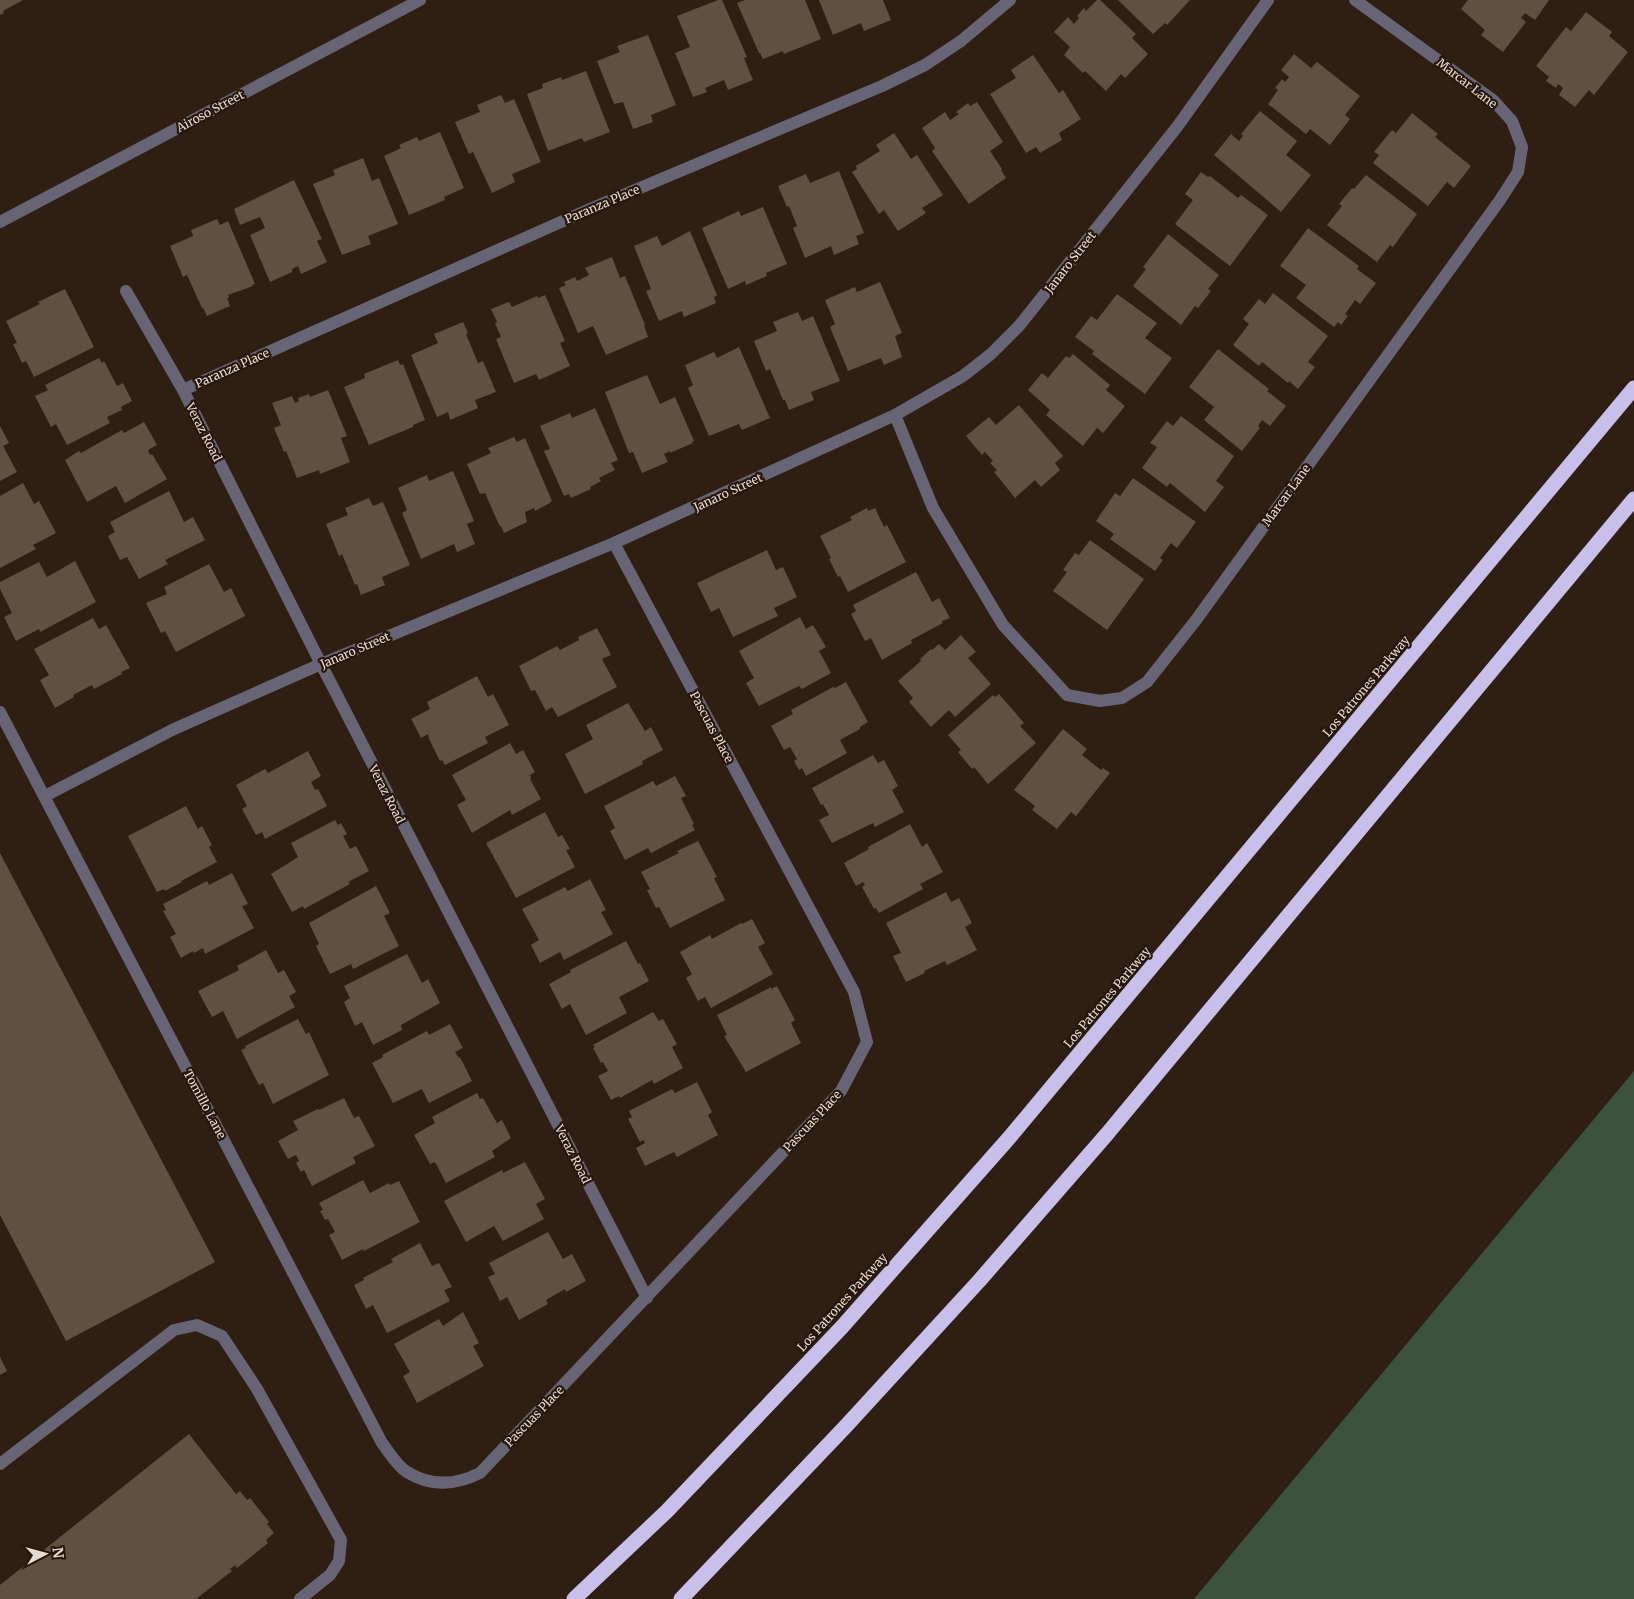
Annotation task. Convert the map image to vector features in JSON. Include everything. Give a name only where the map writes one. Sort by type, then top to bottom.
[{"type":"highway","name":"Los Patrones Parkway","points":[[574,1599],[667,1511],[842,1327],[1009,1138],[1634,388]]},
{"type":"highway","points":[[681,1599],[860,1411],[979,1281],[1100,1142],[1634,499]]},
{"type":"street","name":"Airoso Street","points":[[0,222],[420,0]]},
{"type":"street","name":"Paranza Place","points":[[183,390],[590,209],[926,65],[961,41],[1010,0]]},
{"type":"street","name":"Janaro Street","points":[[45,796],[172,730],[321,664],[614,543],[895,415],[963,376],[991,354],[1019,326],[1177,128],[1268,0]]},
{"type":"street","name":"Marcar Lane","points":[[895,415],[933,508],[1003,625],[1067,696],[1100,701],[1122,698],[1147,682],[1196,620],[1500,200],[1518,172],[1522,147],[1512,121],[1493,100],[1355,0]]},
{"type":"street","name":"Veraz Road","points":[[126,291],[183,390],[321,664],[646,1298]]},
{"type":"street","name":"Pascuas Place","points":[[427,1482],[446,1483],[465,1480],[480,1473],[842,1091],[867,1042],[854,992],[614,543]]},
{"type":"street","name":"Tomillo Lane","points":[[0,712],[382,1443],[406,1471],[427,1482]]},
{"type":"street","points":[[0,1464],[174,1330],[197,1324],[222,1336],[257,1389],[341,1540],[339,1562],[330,1575],[300,1599]]},
{"type":"green space","points":[[1634,1071],[1634,1599],[1194,1599]]},
{"type":"building","points":[[0,0],[23,0],[3,11],[4,13],[0,15]]},
{"type":"building","points":[[722,0],[747,57],[744,58],[753,80],[728,90],[724,80],[705,88],[707,92],[693,97],[675,53],[690,47],[677,16]]},
{"type":"building","points":[[745,0],[805,0],[821,39],[784,54],[783,51],[763,59],[737,3]]},
{"type":"building","points":[[819,0],[883,0],[891,20],[864,31],[861,23],[833,35]]},
{"type":"building","points":[[1097,0],[1100,0],[1136,34],[1132,38],[1148,54],[1125,78],[1121,74],[1106,91],[1085,71],[1083,73],[1064,55],[1070,47],[1054,32],[1068,17],[1074,24],[1079,18],[1077,16],[1084,8],[1086,11]]},
{"type":"building","points":[[1118,0],[1190,0],[1167,25],[1165,23],[1153,34]]},
{"type":"building","points":[[1468,0],[1549,0],[1535,20],[1525,13],[1521,18],[1526,22],[1503,52],[1481,35],[1485,30],[1461,9]]},
{"type":"building","points":[[1586,12],[1612,32],[1609,36],[1628,52],[1594,95],[1589,90],[1575,107],[1559,95],[1563,88],[1558,84],[1556,88],[1546,81],[1549,77],[1536,66],[1566,27],[1571,31]]},
{"type":"building","points":[[648,35],[676,105],[651,115],[653,122],[633,129],[623,102],[614,104],[597,61],[620,52],[617,46]]},
{"type":"building","points":[[1294,54],[1311,68],[1317,62],[1360,96],[1345,115],[1350,119],[1330,145],[1310,129],[1306,134],[1268,104],[1278,90],[1275,88],[1282,79],[1285,82],[1289,77],[1281,70]]},
{"type":"building","points":[[1033,55],[1059,93],[1063,90],[1081,119],[1059,133],[1062,140],[1040,153],[1036,147],[1026,153],[990,94],[1016,78],[1011,70]]},
{"type":"building","points":[[586,71],[610,132],[584,142],[582,138],[548,151],[527,94],[543,88],[542,84],[561,77],[562,80]]},
{"type":"building","points":[[501,95],[505,103],[514,99],[541,162],[512,174],[515,182],[492,193],[473,152],[469,154],[455,122],[480,112],[477,105]]},
{"type":"building","points":[[977,102],[1003,142],[990,151],[1006,178],[969,204],[932,151],[935,148],[922,128],[945,112],[950,120],[959,114],[956,112],[968,103],[970,106]]},
{"type":"building","points":[[1260,111],[1297,141],[1286,155],[1311,175],[1281,212],[1214,155],[1231,134],[1239,141],[1243,136],[1241,134]]},
{"type":"building","points":[[1412,113],[1438,134],[1435,137],[1471,166],[1454,188],[1447,182],[1428,206],[1373,163],[1379,155],[1374,152],[1392,130],[1396,133]]},
{"type":"building","points":[[440,132],[464,188],[444,197],[445,200],[409,215],[384,156],[401,148],[399,145],[417,137],[419,141]]},
{"type":"building","points":[[894,133],[911,159],[917,155],[943,195],[922,208],[926,213],[898,231],[884,210],[879,214],[852,172],[857,169],[856,166],[880,151],[876,145]]},
{"type":"building","points":[[363,158],[372,181],[379,178],[398,224],[368,236],[371,244],[342,255],[313,184],[335,175],[333,170]]},
{"type":"building","points":[[839,171],[864,233],[856,236],[859,244],[834,255],[831,246],[805,258],[793,228],[797,226],[778,186],[806,174],[810,183]]},
{"type":"building","points":[[1201,172],[1208,177],[1210,176],[1238,198],[1241,195],[1268,215],[1230,266],[1175,224],[1193,200],[1185,194]]},
{"type":"building","points":[[1366,175],[1417,214],[1393,247],[1390,245],[1377,262],[1327,225],[1342,206],[1339,204]]},
{"type":"building","points":[[294,180],[322,239],[317,241],[327,262],[301,274],[298,266],[292,269],[292,272],[270,282],[250,235],[265,228],[260,217],[240,225],[234,209]]},
{"type":"building","points":[[763,207],[787,264],[766,273],[767,276],[746,285],[745,281],[728,289],[702,228],[739,211],[741,216]]},
{"type":"building","points":[[217,219],[220,225],[228,221],[255,284],[228,295],[229,298],[227,298],[230,306],[207,316],[187,275],[183,277],[170,246],[193,236],[191,230]]},
{"type":"building","points":[[1308,228],[1359,266],[1357,269],[1376,283],[1360,304],[1355,300],[1345,314],[1348,316],[1341,325],[1338,322],[1334,327],[1296,298],[1306,285],[1280,266]]},
{"type":"building","points":[[690,231],[717,295],[714,297],[716,303],[684,317],[682,311],[659,321],[646,291],[651,289],[634,246],[657,236],[662,246]]},
{"type":"building","points":[[1168,234],[1219,275],[1208,289],[1211,291],[1198,308],[1195,306],[1181,325],[1133,286],[1146,269],[1143,267]]},
{"type":"building","points":[[612,257],[620,278],[625,276],[648,337],[606,355],[593,326],[578,333],[559,288],[566,285],[564,282],[575,277],[577,281],[589,275],[585,268]]},
{"type":"building","points":[[880,282],[902,333],[895,336],[902,357],[884,365],[881,358],[848,371],[830,327],[835,324],[825,300],[855,287],[857,292]]},
{"type":"building","points":[[65,289],[94,347],[34,377],[26,361],[22,363],[13,344],[17,343],[6,321]]},
{"type":"building","points":[[1273,293],[1328,336],[1308,362],[1315,367],[1298,389],[1262,362],[1259,366],[1233,345],[1249,324],[1243,319],[1259,299],[1265,304]]},
{"type":"building","points":[[1117,294],[1157,323],[1145,338],[1172,358],[1145,394],[1092,354],[1094,351],[1075,337],[1091,316],[1097,320]]},
{"type":"building","points":[[545,295],[565,341],[560,343],[570,366],[539,380],[536,374],[514,383],[496,339],[501,337],[491,309],[509,302],[512,307],[537,296],[538,298]]},
{"type":"building","points":[[798,312],[802,321],[813,316],[840,381],[811,392],[814,400],[789,410],[770,369],[766,371],[754,341],[777,331],[773,322]]},
{"type":"building","points":[[463,322],[478,363],[483,361],[496,392],[475,400],[478,408],[450,420],[448,412],[437,417],[411,355],[438,343],[434,334]]},
{"type":"building","points":[[739,347],[770,418],[742,430],[739,424],[709,436],[688,388],[693,385],[685,365],[714,352],[717,358]]},
{"type":"building","points":[[1218,349],[1269,389],[1267,391],[1286,406],[1270,426],[1262,420],[1258,426],[1260,428],[1242,451],[1204,420],[1214,407],[1189,387]]},
{"type":"building","points":[[1073,354],[1110,385],[1106,390],[1125,406],[1103,433],[1097,428],[1083,446],[1046,415],[1050,410],[1028,390],[1042,373],[1048,378],[1066,356],[1069,358]]},
{"type":"building","points":[[99,358],[102,363],[104,361],[117,386],[123,383],[132,401],[121,407],[122,410],[107,417],[110,423],[67,445],[56,424],[51,427],[35,396],[48,390],[45,385]]},
{"type":"building","points":[[398,360],[400,365],[403,364],[425,420],[413,425],[413,427],[369,445],[344,387],[365,378],[364,374]]},
{"type":"building","points":[[647,375],[660,404],[675,397],[694,441],[664,454],[668,462],[642,473],[633,452],[629,453],[605,392]]},
{"type":"building","points":[[328,390],[347,436],[341,438],[350,462],[320,474],[319,470],[297,478],[274,428],[281,425],[272,403],[292,396],[295,403],[299,401],[298,398],[309,394],[310,397]]},
{"type":"building","points":[[1019,405],[1063,456],[1055,463],[1060,470],[1041,487],[1035,480],[1015,498],[994,472],[997,470],[990,463],[993,461],[985,452],[982,455],[966,436],[989,417],[996,425]]},
{"type":"building","points":[[595,408],[618,460],[611,463],[615,470],[599,478],[601,481],[590,487],[591,489],[571,498],[569,494],[564,496],[544,451],[550,449],[540,426],[570,413],[572,418]]},
{"type":"building","points":[[1181,416],[1234,456],[1216,481],[1224,487],[1205,512],[1170,483],[1167,487],[1142,468],[1157,447],[1150,443],[1167,421],[1173,426]]},
{"type":"building","points":[[144,422],[157,445],[148,450],[150,455],[152,454],[167,479],[125,503],[116,486],[87,502],[65,460],[122,430],[124,433]]},
{"type":"building","points":[[0,426],[9,443],[3,446],[17,472],[0,481]]},
{"type":"building","points":[[514,437],[517,442],[525,438],[552,501],[535,511],[534,508],[525,512],[527,522],[504,533],[485,493],[480,494],[467,464],[491,453],[488,448]]},
{"type":"building","points":[[453,471],[474,521],[467,524],[475,544],[457,552],[454,544],[421,559],[402,513],[407,510],[398,488],[427,475],[429,481]]},
{"type":"building","points":[[1133,478],[1196,522],[1177,548],[1171,543],[1160,558],[1163,560],[1155,571],[1110,539],[1114,534],[1096,521],[1115,493],[1120,496]]},
{"type":"building","points":[[23,483],[34,504],[39,501],[56,533],[33,545],[36,549],[0,568],[0,496]]},
{"type":"building","points":[[169,491],[184,522],[193,517],[205,540],[165,560],[168,564],[139,579],[127,557],[120,560],[108,536],[115,532],[110,522]]},
{"type":"building","points":[[369,498],[373,506],[383,502],[410,565],[382,577],[385,585],[361,595],[342,554],[339,556],[326,524],[348,515],[345,508]]},
{"type":"building","points":[[867,508],[868,511],[875,508],[884,527],[887,525],[906,562],[848,592],[829,559],[831,558],[820,536],[852,520],[850,517]]},
{"type":"building","points":[[1090,540],[1144,579],[1107,630],[1053,591],[1067,572],[1063,570],[1075,553],[1079,555]]},
{"type":"building","points":[[767,550],[776,570],[783,567],[797,597],[774,608],[778,616],[733,637],[719,608],[711,612],[697,583]]},
{"type":"building","points":[[75,561],[96,602],[40,632],[39,629],[16,641],[4,617],[12,613],[0,589],[0,582],[39,562],[47,577]]},
{"type":"building","points":[[209,564],[224,592],[231,588],[245,616],[176,652],[165,631],[161,633],[146,603],[167,594],[164,587]]},
{"type":"building","points":[[916,572],[932,602],[939,598],[950,618],[911,640],[912,643],[882,660],[871,638],[865,641],[851,614],[856,611],[853,605]]},
{"type":"building","points":[[800,617],[806,629],[813,625],[826,647],[819,651],[831,673],[802,689],[799,686],[759,706],[746,683],[754,678],[739,651]]},
{"type":"building","points":[[93,618],[99,629],[106,625],[130,668],[94,689],[92,685],[73,695],[74,697],[55,708],[40,680],[49,675],[34,649]]},
{"type":"building","points":[[597,628],[611,655],[602,659],[617,687],[558,717],[552,707],[546,711],[535,690],[531,691],[519,666],[557,646],[560,650],[579,640],[578,637]]},
{"type":"building","points":[[961,635],[976,652],[968,658],[991,684],[955,717],[949,710],[931,727],[909,702],[913,698],[898,681],[921,661],[920,659],[931,649],[939,644],[945,650]]},
{"type":"building","points":[[477,676],[488,697],[493,694],[509,725],[485,737],[488,743],[445,765],[442,760],[440,761],[428,734],[421,738],[411,719],[430,709],[427,702]]},
{"type":"building","points":[[846,682],[868,722],[860,727],[860,729],[840,740],[847,753],[806,776],[802,768],[799,770],[794,761],[797,759],[790,747],[784,750],[771,726],[793,714],[791,710]]},
{"type":"building","points":[[999,694],[1024,723],[1020,726],[1036,743],[988,784],[958,752],[961,750],[948,735],[993,695],[995,697]]},
{"type":"building","points":[[628,703],[645,731],[651,727],[663,750],[642,761],[643,764],[585,794],[565,754],[593,739],[586,725]]},
{"type":"building","points":[[1063,729],[1087,749],[1082,755],[1101,770],[1103,768],[1110,773],[1076,816],[1071,812],[1057,829],[1032,810],[1035,806],[1014,790]]},
{"type":"building","points":[[510,743],[516,754],[523,750],[535,772],[530,775],[530,779],[541,799],[512,815],[510,810],[472,833],[457,805],[466,800],[452,775]]},
{"type":"building","points":[[308,751],[321,776],[311,782],[315,790],[318,789],[327,806],[265,839],[262,832],[256,835],[242,809],[247,806],[236,785],[265,769],[268,773]]},
{"type":"building","points":[[873,755],[878,763],[884,760],[898,786],[892,790],[904,812],[875,827],[873,823],[832,843],[819,820],[829,815],[812,788]]},
{"type":"building","points":[[675,776],[686,796],[681,798],[695,830],[651,853],[648,848],[625,860],[610,831],[615,828],[604,806],[653,781],[656,786]]},
{"type":"building","points":[[186,806],[198,829],[202,826],[212,845],[209,847],[217,862],[165,891],[164,889],[157,892],[128,836]]},
{"type":"building","points":[[545,812],[558,837],[562,835],[570,849],[566,850],[575,867],[516,898],[486,843]]},
{"type":"building","points":[[335,820],[338,825],[341,823],[347,834],[343,836],[350,849],[356,846],[369,871],[348,882],[350,884],[304,909],[303,906],[292,912],[271,874],[298,857],[291,843]]},
{"type":"building","points":[[910,824],[922,847],[927,843],[943,872],[920,884],[923,889],[879,913],[876,908],[874,909],[862,887],[865,885],[863,882],[856,886],[844,863],[869,849],[868,847]]},
{"type":"building","points":[[698,841],[717,877],[714,878],[725,900],[670,928],[659,907],[656,908],[647,890],[650,889],[641,872]]},
{"type":"building","points":[[0,853],[215,1262],[66,1341],[0,1215]]},
{"type":"building","points":[[232,873],[248,904],[242,906],[254,928],[205,954],[203,948],[181,958],[170,937],[176,934],[163,911],[166,910],[163,904],[207,881],[209,885]]},
{"type":"building","points":[[590,879],[606,910],[601,912],[613,934],[564,960],[560,952],[540,963],[531,945],[539,940],[522,909],[565,887],[568,891]]},
{"type":"building","points":[[376,886],[390,913],[384,916],[399,946],[353,969],[351,964],[330,974],[316,946],[319,944],[309,923]]},
{"type":"building","points":[[946,892],[951,902],[959,898],[972,923],[965,927],[977,950],[947,965],[945,961],[906,982],[893,956],[901,953],[886,923]]},
{"type":"building","points":[[752,919],[765,943],[758,947],[773,974],[711,1008],[705,997],[698,1001],[686,978],[692,974],[680,952],[710,935],[712,939]]},
{"type":"building","points":[[626,941],[649,981],[619,997],[627,1013],[586,1035],[570,1004],[562,1009],[549,984],[571,972],[570,970]]},
{"type":"building","points":[[266,950],[278,973],[284,970],[296,992],[289,996],[295,1007],[237,1039],[223,1011],[212,1017],[198,991],[239,970],[237,966]]},
{"type":"building","points":[[407,954],[422,983],[428,979],[440,1003],[401,1025],[402,1030],[373,1045],[362,1022],[355,1026],[344,1002],[350,998],[344,986]]},
{"type":"building","points":[[777,986],[795,1020],[791,1023],[801,1043],[746,1072],[724,1036],[727,1035],[717,1015],[771,987],[771,989]]},
{"type":"building","points":[[653,1012],[659,1021],[663,1019],[677,1044],[672,1047],[683,1068],[654,1084],[652,1080],[620,1098],[619,1096],[611,1100],[598,1076],[608,1071],[603,1062],[601,1063],[593,1045]]},
{"type":"building","points":[[298,1019],[306,1034],[309,1032],[329,1075],[273,1104],[263,1083],[259,1085],[241,1050],[246,1048],[245,1046]]},
{"type":"building","points":[[450,1024],[463,1048],[455,1052],[460,1057],[472,1081],[429,1103],[422,1089],[393,1103],[372,1063],[383,1057],[382,1055],[427,1031],[429,1035]]},
{"type":"building","points":[[697,1082],[712,1112],[708,1115],[718,1135],[677,1157],[674,1152],[645,1166],[636,1148],[645,1143],[643,1140],[640,1142],[628,1119],[632,1117],[629,1111],[672,1089],[675,1093]]},
{"type":"building","points":[[477,1093],[480,1099],[483,1098],[497,1123],[502,1120],[511,1138],[492,1151],[495,1157],[446,1183],[435,1162],[430,1164],[414,1135],[435,1123],[432,1117]]},
{"type":"building","points":[[344,1098],[354,1118],[359,1116],[375,1146],[353,1157],[356,1163],[312,1186],[304,1170],[301,1172],[296,1163],[299,1161],[296,1155],[288,1159],[278,1141],[298,1130],[293,1121]]},
{"type":"building","points":[[525,1162],[545,1199],[536,1204],[544,1219],[503,1241],[494,1226],[466,1242],[444,1201],[502,1170],[503,1173]]},
{"type":"building","points":[[363,1180],[370,1193],[389,1183],[390,1185],[399,1181],[420,1222],[364,1251],[363,1249],[342,1260],[329,1235],[335,1232],[328,1219],[325,1220],[320,1211],[323,1210],[319,1203]]},
{"type":"building","points":[[548,1232],[563,1259],[572,1254],[586,1281],[566,1292],[565,1289],[546,1300],[548,1304],[519,1320],[507,1297],[500,1301],[488,1277],[495,1274],[489,1263]]},
{"type":"building","points":[[420,1243],[432,1266],[439,1263],[452,1287],[444,1290],[450,1301],[387,1333],[373,1305],[366,1309],[354,1285],[393,1262],[391,1259]]},
{"type":"building","points":[[463,1312],[479,1343],[473,1346],[484,1366],[417,1403],[403,1376],[410,1372],[394,1344],[439,1319],[443,1326]]},
{"type":"building","points":[[0,1357],[7,1371],[0,1375]]},
{"type":"building","points":[[189,1434],[236,1494],[240,1491],[247,1500],[250,1498],[269,1522],[267,1524],[274,1533],[266,1540],[268,1543],[237,1568],[235,1565],[230,1569],[232,1571],[196,1599],[0,1599],[0,1585]]}]
